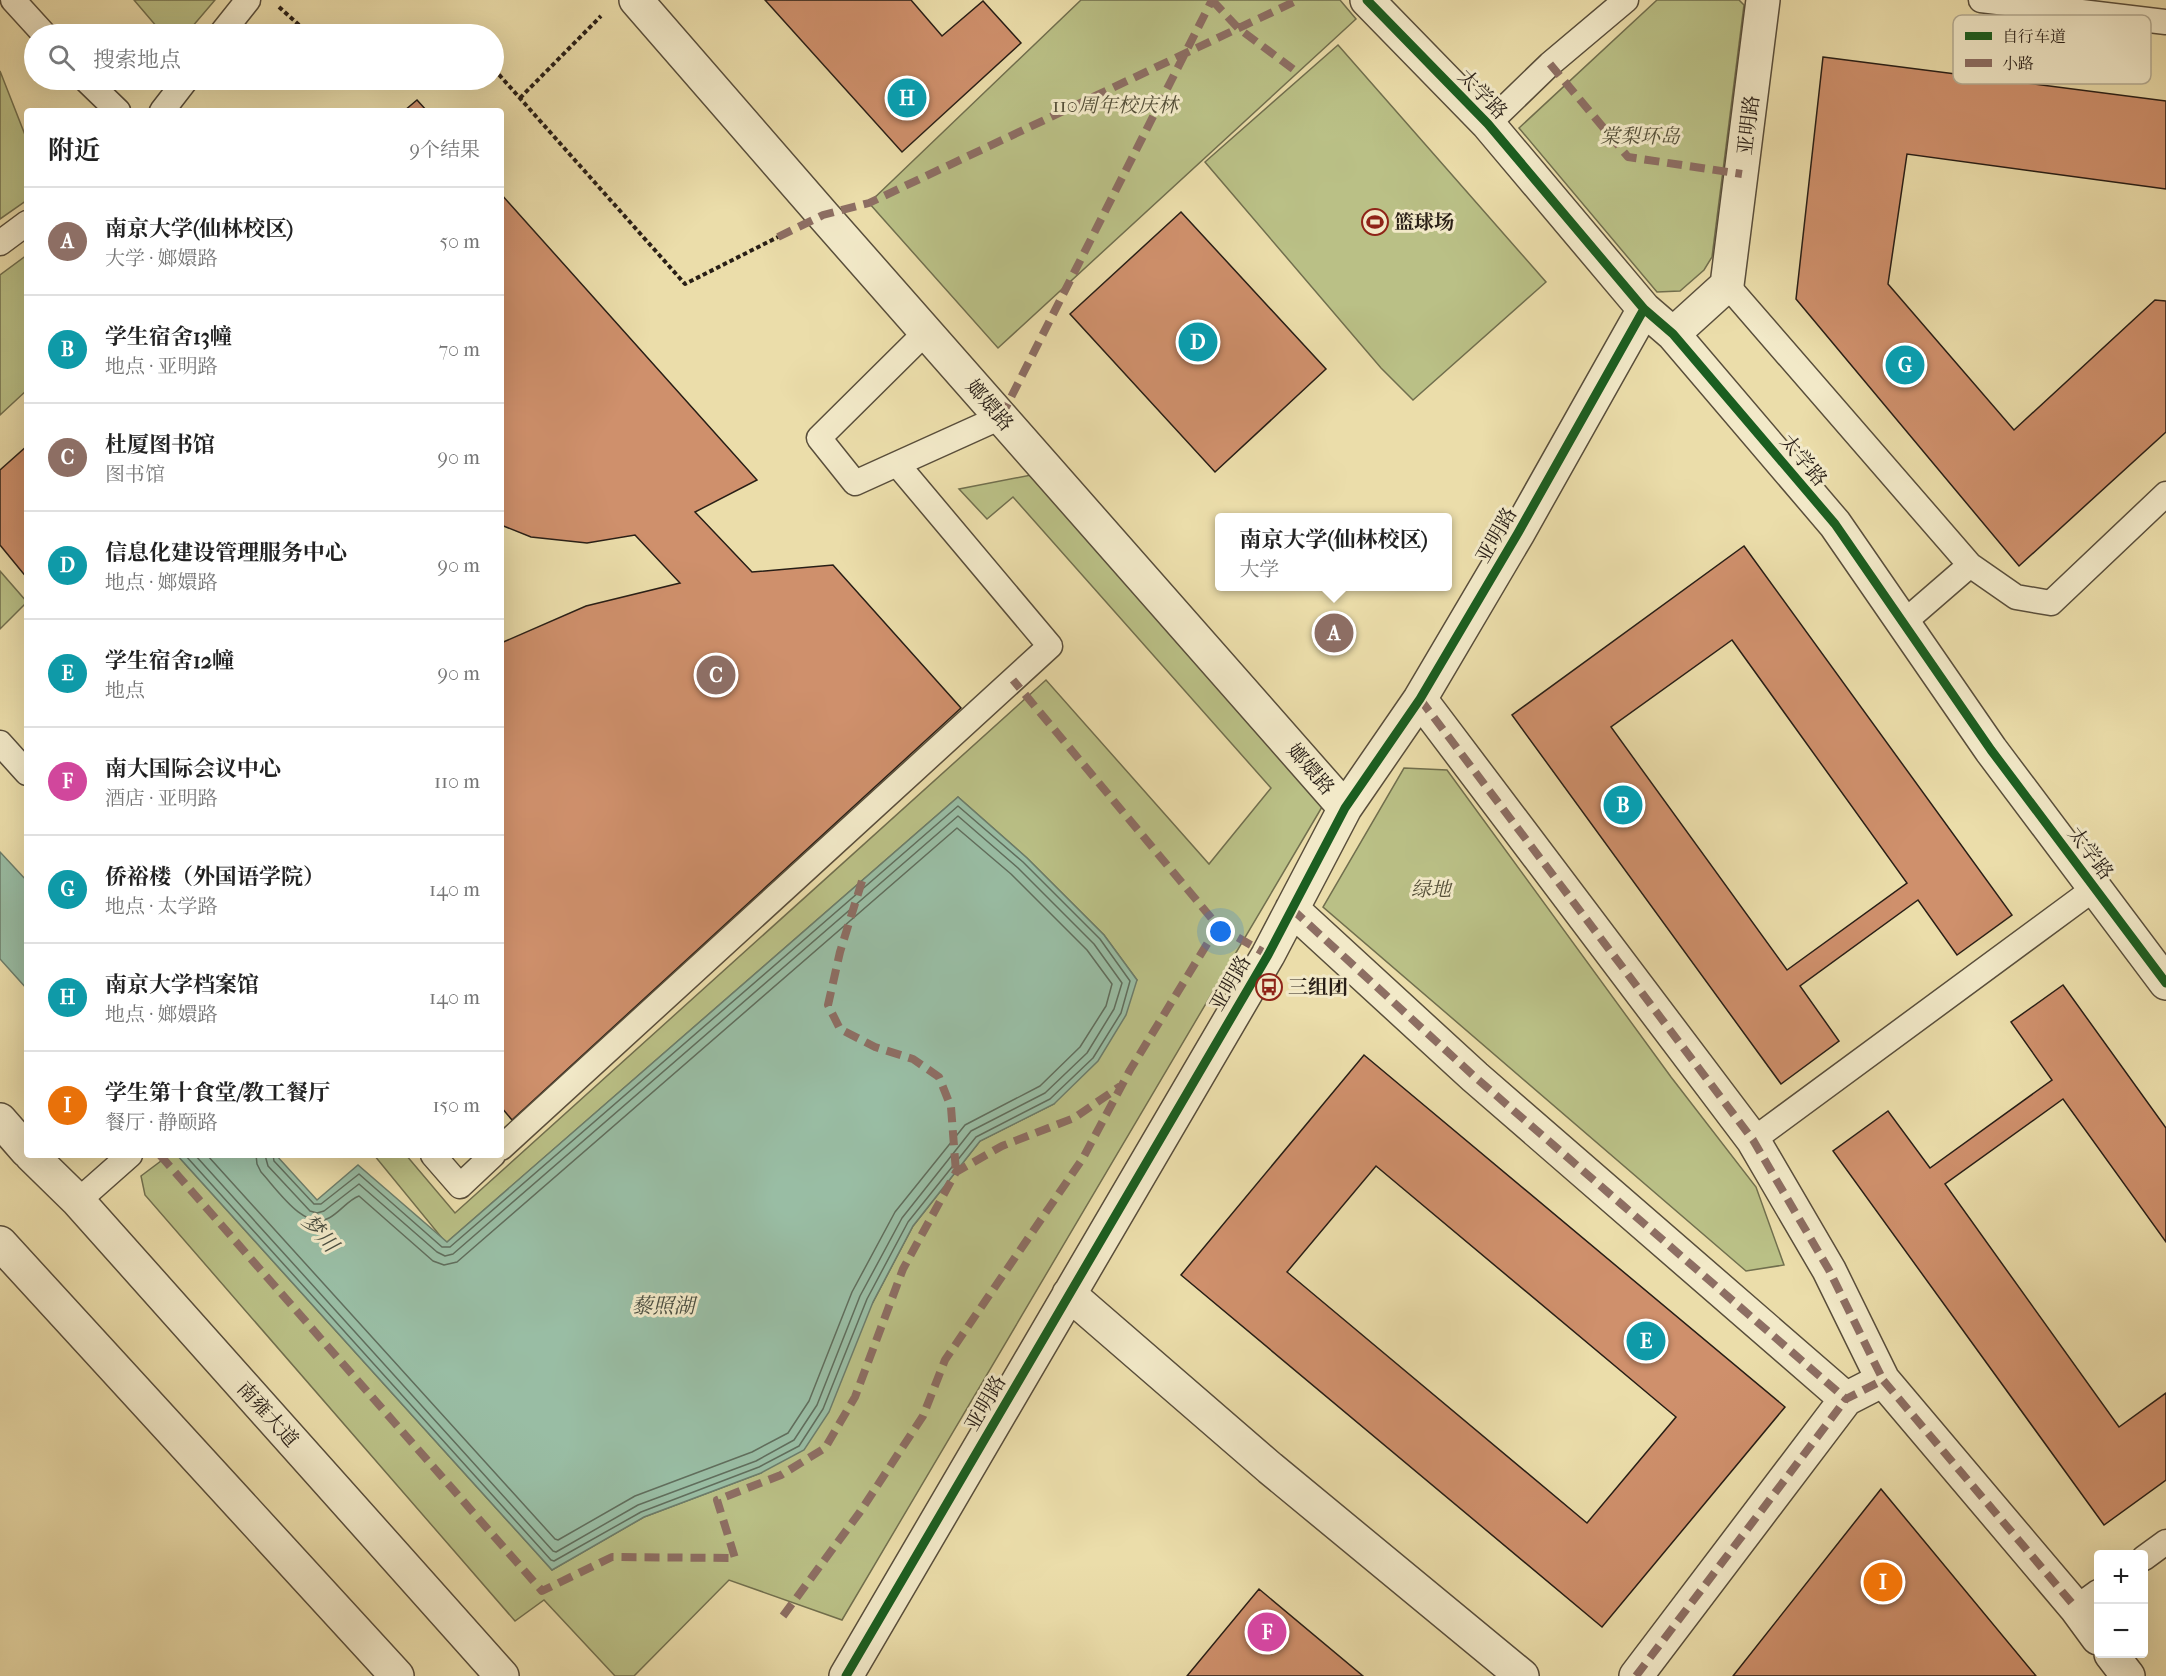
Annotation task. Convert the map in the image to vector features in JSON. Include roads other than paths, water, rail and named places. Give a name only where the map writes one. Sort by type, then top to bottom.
[{"type":"street","name":"嫏嬛路","points":[[636,0],[1345,808]]},
{"type":"street","name":"太学路","points":[[1367,0],[1488,124],[1644,309],[1673,334],[1835,524],[1991,750],[2166,982]]},
{"type":"street","name":"亚明路","points":[[1727,285],[1763,0]]},
{"type":"street","points":[[1673,334],[1727,285]]},
{"type":"street","name":"亚明路","points":[[846,1676],[1268,955],[1345,808],[1420,699],[1518,533],[1644,309]]},
{"type":"street","points":[[1420,699],[1753,1140],[1829,1270],[1883,1380],[2087,1600],[2094,1624]]},
{"type":"street","points":[[1292,909],[1475,1077],[1846,1399]]},
{"type":"street","name":"南雍大道","points":[[0,1120],[24,1147]]},
{"type":"street","points":[[0,1153],[24,1154]]},
{"type":"street","name":"南雍大道","points":[[34,1158],[78,1201],[502,1676]]},
{"type":"street","points":[[0,1243],[397,1676]]},
{"type":"street","points":[[1070,1294],[1270,1468],[1522,1676]]},
{"type":"street","points":[[1636,1676],[1846,1399],[1883,1380]]},
{"type":"street","points":[[2114,1658],[2128,1676]]},
{"type":"lane","points":[[13,0],[35,24]]},
{"type":"lane","points":[[229,24],[248,0]]},
{"type":"lane","points":[[1488,124],[1550,64],[1626,0]]},
{"type":"lane","points":[[1981,0],[2107,15]]},
{"type":"lane","points":[[2151,20],[2166,22]]},
{"type":"lane","points":[[96,90],[115,108]]},
{"type":"lane","points":[[164,108],[178,90]]},
{"type":"lane","points":[[0,243],[24,225]]},
{"type":"lane","points":[[1727,285],[1970,565],[2016,597],[2051,603],[2166,494]]},
{"type":"lane","points":[[926,332],[819,438],[855,483],[1001,417]]},
{"type":"lane","points":[[504,1145],[1050,646],[897,464]]},
{"type":"lane","points":[[1904,623],[1970,565]]},
{"type":"lane","points":[[0,744],[24,770]]},
{"type":"lane","points":[[1753,1140],[2095,888]]},
{"type":"lane","points":[[78,1201],[127,1158]]},
{"type":"lane","points":[[437,1158],[460,1186],[490,1158]]},
{"type":"lane","points":[[2148,1555],[2166,1542]]},
{"type":"water","name":"藜照湖","points":[[958,797],[1027,858],[1104,935],[1137,980],[1126,1015],[1098,1061],[1054,1104],[980,1141],[913,1226],[873,1302],[829,1412],[804,1450],[761,1473],[644,1517],[552,1570],[180,1158],[279,1158],[317,1200],[358,1165],[447,1242]]},
{"type":"water","points":[[0,852],[24,878],[24,986],[0,959]]},
{"type":"place","name":"南京大学档案馆","points":[[907,98]]},
{"type":"place","name":"篮球场","points":[[1375,222]]},
{"type":"place","name":"信息化建设管理服务中心","points":[[1198,342]]},
{"type":"place","name":"侨裕楼（外国语学院）","points":[[1905,365]]},
{"type":"place","name":"南京大学(仙林校区)","points":[[1334,633]]},
{"type":"place","name":"杜厦图书馆","points":[[716,675]]},
{"type":"place","name":"学生宿舍13幢","points":[[1623,805]]},
{"type":"place","name":"三组团","points":[[1269,987]]},
{"type":"place","name":"学生宿舍12幢","points":[[1646,1341]]},
{"type":"place","name":"学生第十食堂/教工餐厅","points":[[1883,1582]]},
{"type":"place","name":"南大国际会议中心","points":[[1267,1632]]},
{"type":"park label","name":"110周年校庆林","points":[[1115,105]]},
{"type":"park label","name":"棠梨环岛","points":[[1640,136]]},
{"type":"park label","name":"绿地","points":[[1431,889]]},
{"type":"water label","name":"梦川","points":[[320,1233]]}]
